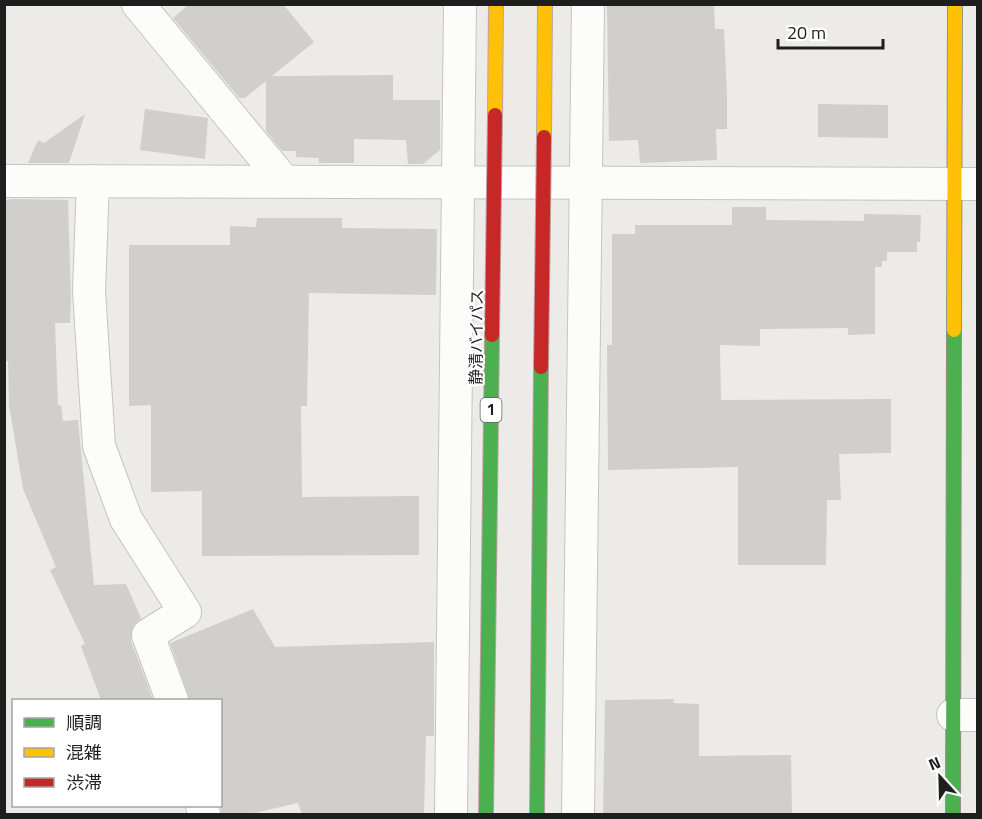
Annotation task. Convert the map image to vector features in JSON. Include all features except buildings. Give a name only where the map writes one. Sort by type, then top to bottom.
[{"type":"main road","name":"静清バイパス","points":[[486,814],[496,4]]},
{"type":"main road","points":[[537,814],[545,4]]},
{"type":"main road","points":[[953,814],[965,715],[967,184],[955,4]]},
{"type":"street","points":[[138,4],[283,180]]},
{"type":"street","points":[[451,814],[456,181],[460,4]]},
{"type":"street","points":[[578,814],[588,4]]},
{"type":"street","points":[[4,181],[283,180],[967,184]]},
{"type":"street","points":[[93,181],[89,291],[99,446],[126,519],[185,612],[148,635],[172,699]]},
{"type":"traffic: fast","points":[[953,814],[954,330]]},
{"type":"traffic: fast","points":[[486,814],[492,335]]},
{"type":"traffic: fast","points":[[537,814],[541,367]]},
{"type":"traffic: slow","points":[[495,115],[496,4]]},
{"type":"traffic: slow","points":[[544,137],[545,4]]},
{"type":"traffic: slow","points":[[954,330],[955,4]]},
{"type":"traffic: jam","points":[[492,335],[495,115]]},
{"type":"traffic: jam","points":[[541,367],[544,137]]}]
